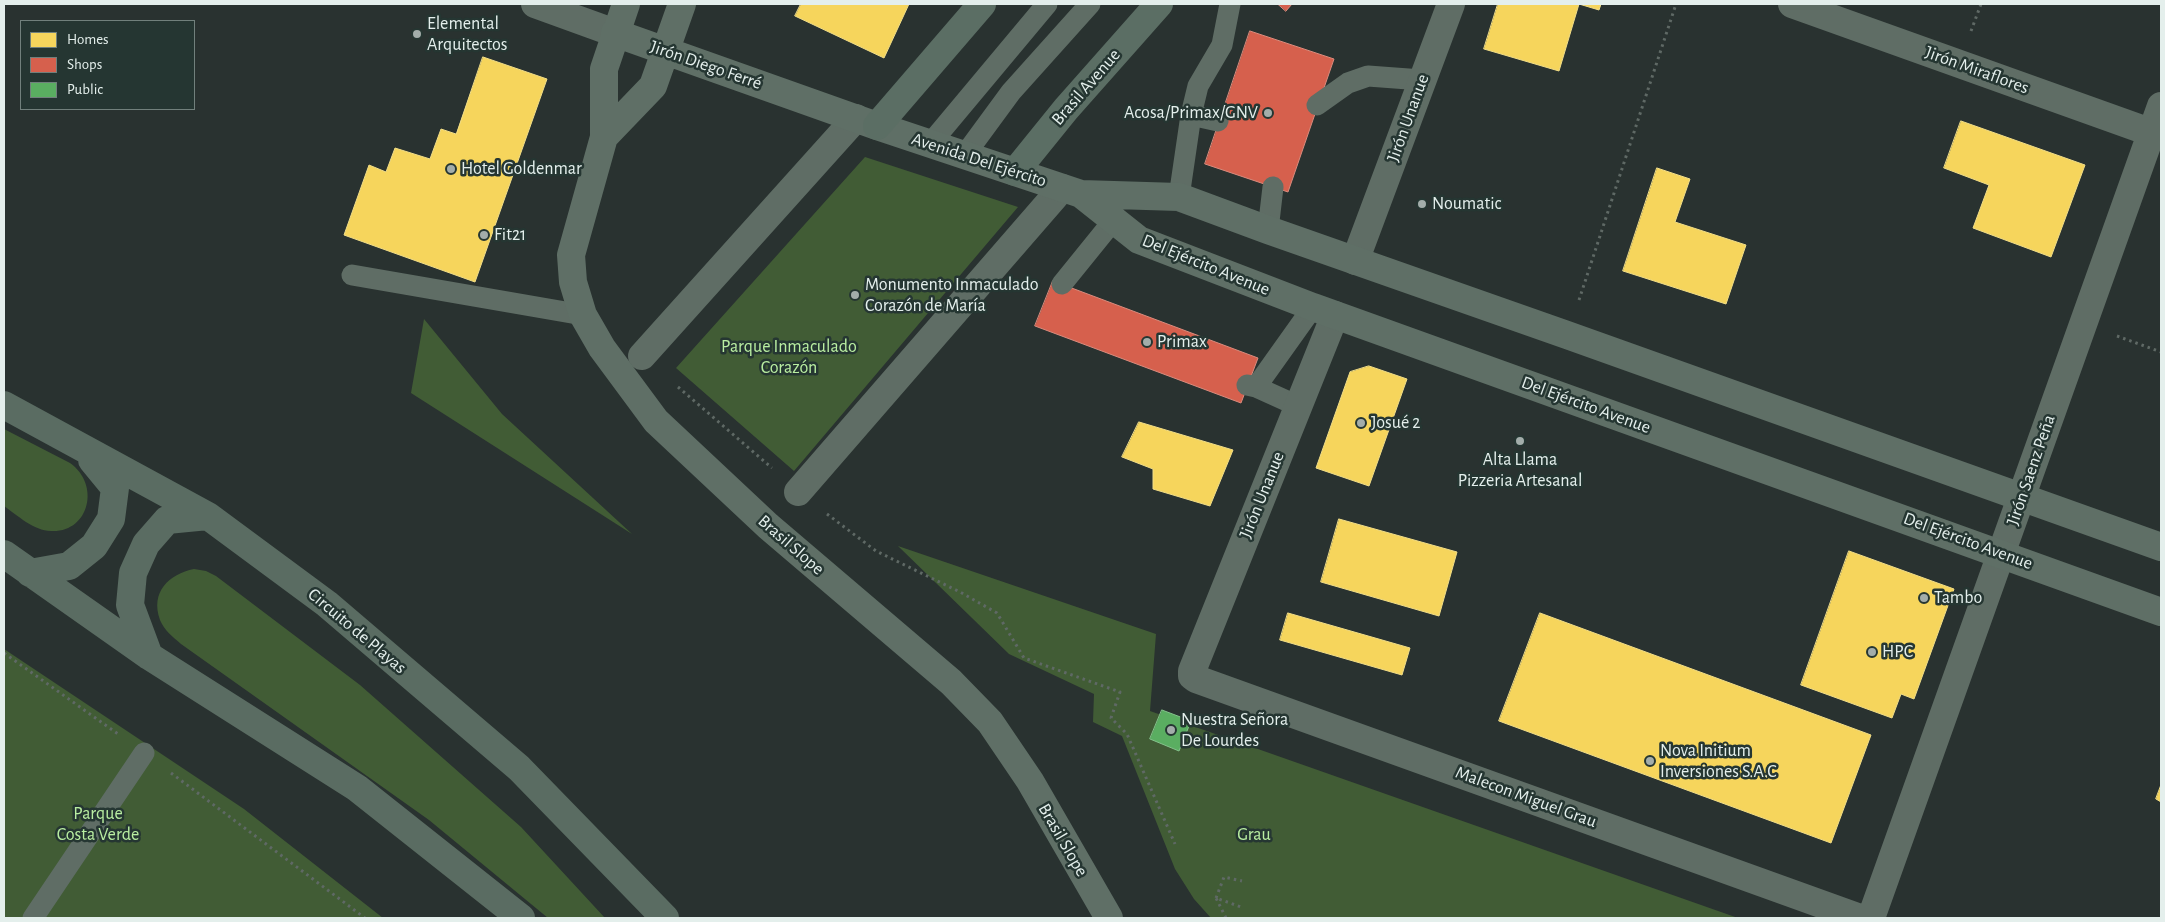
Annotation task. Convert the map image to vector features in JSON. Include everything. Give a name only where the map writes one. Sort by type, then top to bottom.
[{"type":"highway","name":"Circuito de Playas","points":[[4,405],[208,516],[327,604],[520,768],[665,918]]},
{"type":"highway","points":[[30,573],[69,566],[94,546],[110,519],[115,488],[81,448]]},
{"type":"highway","points":[[149,656],[130,605],[133,573],[146,544],[167,520],[208,516]]},
{"type":"highway","points":[[4,554],[149,656],[357,788],[521,918]]},
{"type":"main road","points":[[604,137],[604,69],[626,4]]},
{"type":"main road","points":[[604,137],[653,86],[682,4]]},
{"type":"main road","points":[[867,122],[982,4]]},
{"type":"main road","name":"Brasil Avenue","points":[[1016,172],[1066,110],[1158,4]]},
{"type":"main road","name":"Jirón Diego Ferré","points":[[615,34],[867,122]]},
{"type":"main road","name":"Avenida Del Ejército","points":[[867,122],[1072,191]]},
{"type":"main road","name":"Brasil Slope","points":[[604,137],[571,255],[573,282],[583,315],[602,348],[656,421],[768,526],[951,682],[990,722],[1030,781],[1109,918]]},
{"type":"main road","points":[[1072,191],[1180,197],[1268,230],[2161,547]]},
{"type":"main road","name":"Del Ejército Avenue","points":[[1072,191],[1139,240],[1324,311],[2161,612]]},
{"type":"street","name":"Jirón Diego Ferré","points":[[535,4],[615,34]]},
{"type":"street","name":"Jirón Unanue","points":[[1355,261],[1451,4]]},
{"type":"street","name":"Jirón Miraflores","points":[[1792,4],[2156,135]]},
{"type":"street","name":"Jirón Saenz Peña","points":[[1871,918],[2022,498],[2082,323],[2156,135],[2161,106]]},
{"type":"street","points":[[642,356],[867,122]]},
{"type":"street","points":[[798,492],[1072,191]]},
{"type":"street","name":"Jirón Unanue","points":[[1192,676],[1192,671],[1298,406],[1324,311]]},
{"type":"street","name":"Malecon Miguel Grau","points":[[1192,676],[1860,918]]},
{"type":"lane","points":[[930,144],[1047,4]]},
{"type":"lane","points":[[964,156],[1011,92],[1090,4]]},
{"type":"lane","points":[[1180,197],[1191,115],[1198,86],[1222,44],[1230,4]]},
{"type":"lane","points":[[1317,105],[1348,83],[1368,76],[1422,80]]},
{"type":"lane","points":[[1191,115],[1218,121]]},
{"type":"lane","points":[[1268,230],[1273,187]]},
{"type":"lane","points":[[1062,284],[1113,221]]},
{"type":"lane","points":[[352,275],[583,315]]},
{"type":"lane","points":[[1298,406],[1252,386],[1324,311]]},
{"type":"lane","points":[[33,918],[144,753]]},
{"type":"path","points":[[1567,335],[1676,4]]},
{"type":"path","points":[[2082,323],[2161,352]]},
{"type":"path","points":[[642,356],[798,492],[876,551],[960,592],[997,613],[1024,658],[1120,692],[1111,718],[1127,734],[1175,844]]},
{"type":"path","points":[[4,653],[144,753],[365,918]]},
{"type":"path","points":[[1226,918],[1216,898],[1224,877],[1242,881]]},
{"type":"path","points":[[1216,898],[1241,907]]},
{"type":"green space","name":"Parque Inmaculado Corazón","points":[[865,157],[1018,207],[794,471],[676,368]]},
{"type":"green space","points":[[424,319],[502,414],[632,534],[411,393]]},
{"type":"green space","points":[[4,429],[70,463],[80,472],[88,495],[82,516],[74,524],[64,530],[45,530],[26,522],[4,506]]},
{"type":"green space","name":"Grau","points":[[898,546],[1156,634],[1150,711],[1738,918],[1211,918],[1194,899],[1175,869],[1122,736],[1093,722],[1094,694],[1009,654]]},
{"type":"green space","points":[[194,569],[206,571],[216,576],[360,685],[521,827],[605,918],[548,918],[429,820],[181,644],[162,624],[158,610],[158,601],[164,586],[170,580],[185,571]]},
{"type":"green space","name":"Parque Costa Verde","points":[[4,649],[244,809],[383,918],[4,918]]},
{"type":"building: Homes","points":[[801,4],[909,4],[884,58],[795,16]]},
{"type":"building: Homes","points":[[1498,4],[1579,4],[1559,71],[1484,49]]},
{"type":"building: Homes","points":[[1579,4],[1601,4],[1599,10]]},
{"type":"building: Homes","name":"Hotel Goldenmar","points":[[483,57],[547,79],[475,282],[344,235],[369,165],[386,172],[395,148],[430,159],[441,129],[456,134]]},
{"type":"building: Homes","points":[[1961,121],[2085,165],[2051,257],[1973,228],[1989,185],[1944,168]]},
{"type":"building: Homes","points":[[1657,168],[1690,179],[1675,222],[1746,245],[1726,304],[1623,271]]},
{"type":"building: Homes","name":"Josué 2","points":[[1369,366],[1407,379],[1369,486],[1316,468],[1350,372]]},
{"type":"building: Homes","points":[[1139,422],[1233,450],[1210,506],[1153,489],[1153,469],[1122,457]]},
{"type":"building: Homes","points":[[1339,519],[1457,552],[1439,616],[1321,582]]},
{"type":"building: Homes","name":"HPC","points":[[1849,551],[1954,589],[1914,699],[1901,694],[1892,718],[1801,685]]},
{"type":"building: Homes","points":[[1288,613],[1410,648],[1402,675],[1280,640]]},
{"type":"building: Homes","points":[[1540,613],[1871,735],[1831,843],[1499,721]]},
{"type":"building: Homes","points":[[2161,785],[2161,802],[2156,799]]},
{"type":"building: Shops","points":[[1278,4],[1292,4],[1286,11]]},
{"type":"building: Shops","name":"Acosa/Primax/GNV","points":[[1250,31],[1334,59],[1288,192],[1205,164]]},
{"type":"building: Shops","name":"Primax","points":[[1053,281],[1258,358],[1241,403],[1035,326]]},
{"type":"building: Public","name":"Nuestra Señora De Lourdes","points":[[1162,710],[1191,721],[1179,751],[1150,739]]},
{"type":"place","name":"Elemental Arquitectos","points":[[417,34]]},
{"type":"place","name":"Acosa/Primax/GNV","points":[[1268,113]]},
{"type":"place","name":"Hotel Goldenmar","points":[[451,169]]},
{"type":"place","name":"Noumatic","points":[[1422,204]]},
{"type":"place","name":"Fit21","points":[[484,235]]},
{"type":"place","name":"Monumento Inmaculado Corazón de María","points":[[855,295]]},
{"type":"place","name":"Primax","points":[[1147,342]]},
{"type":"place","name":"Josué 2","points":[[1361,423]]},
{"type":"place","name":"Alta Llama Pizzeria Artesanal","points":[[1520,441]]},
{"type":"place","name":"Tambo","points":[[1924,598]]},
{"type":"place","name":"HPC","points":[[1872,652]]},
{"type":"place","name":"Nuestra Señora De Lourdes","points":[[1171,730]]},
{"type":"place","name":"Nova Initium Inversiones S.A.C","points":[[1650,761]]}]
